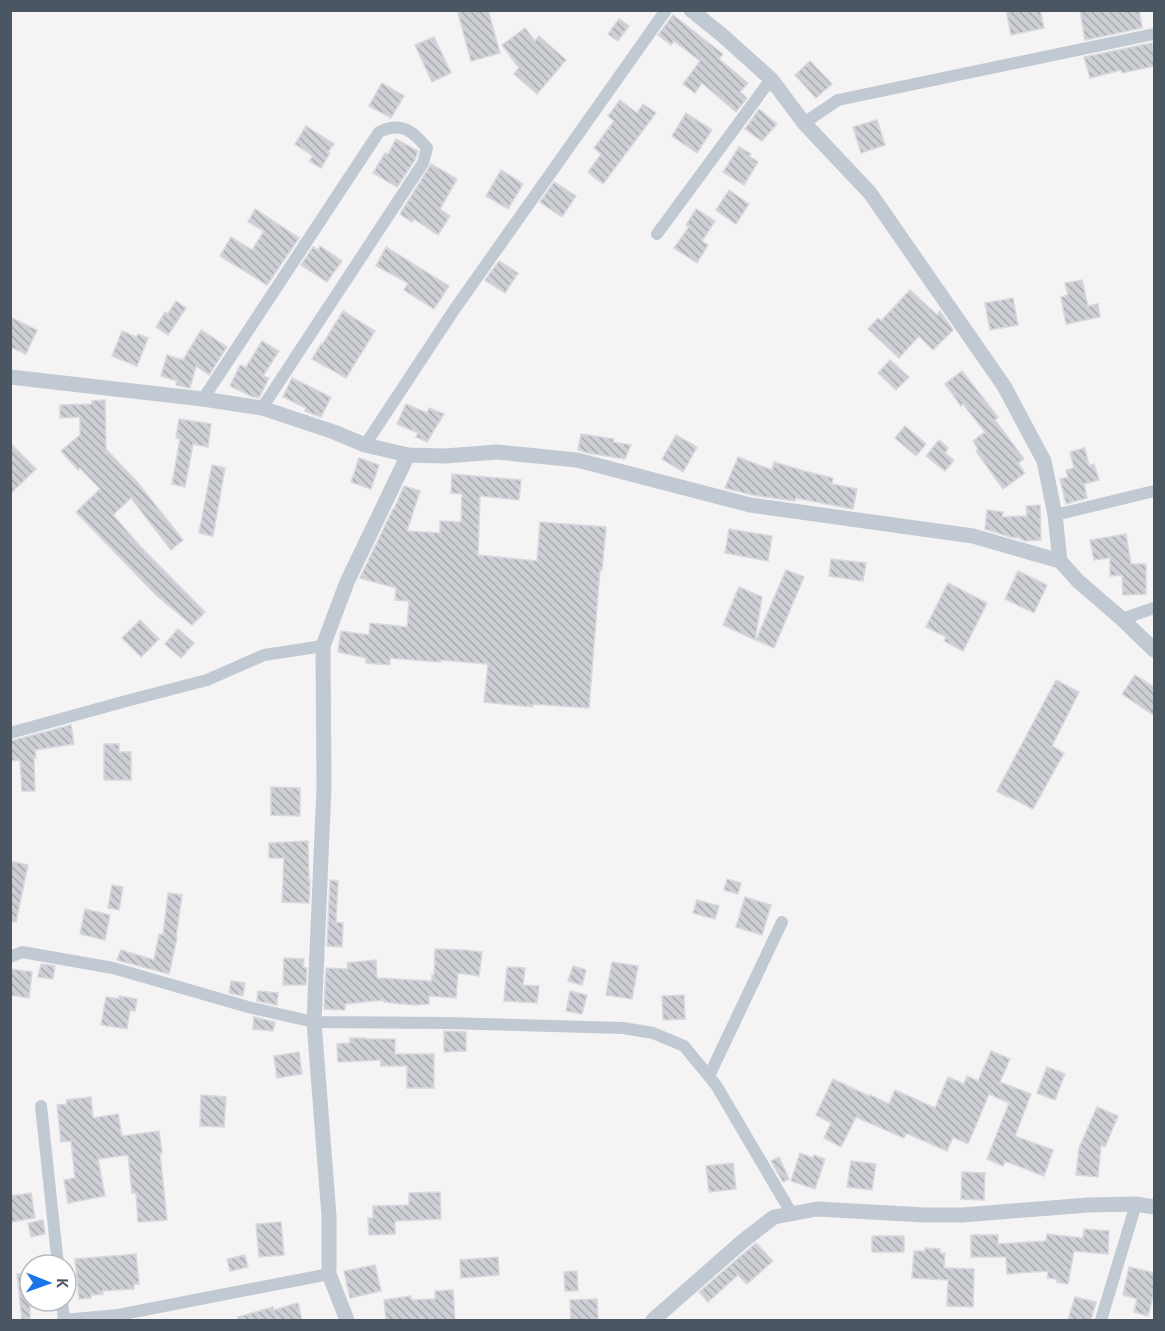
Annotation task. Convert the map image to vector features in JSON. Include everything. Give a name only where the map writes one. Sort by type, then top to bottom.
[{"type":"street","points":[[365,445],[454,310],[666,10]]},
{"type":"street","points":[[691,10],[771,79],[804,123],[870,193],[1004,386],[1044,461],[1055,515],[1060,561]]},
{"type":"street","points":[[804,123],[838,100],[1155,34]]},
{"type":"street","points":[[657,234],[771,79]]},
{"type":"street","points":[[203,399],[379,132],[388,128],[401,128],[411,132],[427,148],[423,163],[262,408]]},
{"type":"street","points":[[10,377],[262,408],[365,445],[408,455],[445,456],[497,452],[577,459],[750,505],[973,536],[1060,561],[1078,581],[1122,618],[1155,650]]},
{"type":"street","points":[[346,1320],[329,1274],[329,1216],[314,1022],[324,787],[323,646],[347,582],[408,455]]},
{"type":"street","points":[[1055,515],[1155,491]]},
{"type":"street","points":[[1122,618],[1155,608]]},
{"type":"street","points":[[10,733],[207,680],[264,655],[323,646]]},
{"type":"street","points":[[709,1076],[782,922]]},
{"type":"street","points":[[10,957],[22,952],[113,968],[248,1007],[314,1022],[623,1028],[653,1032],[684,1046],[716,1085],[792,1214]]},
{"type":"street","points":[[41,1106],[57,1253]]},
{"type":"street","points":[[1101,1320],[1136,1204]]},
{"type":"street","points":[[659,1318],[743,1241],[774,1217],[817,1209],[962,1215],[1136,1204],[1155,1207]]},
{"type":"street","points":[[64,1320],[118,1315],[329,1274]]},
{"type":"building","points":[[466,10],[488,10],[500,53],[471,61],[458,13]]},
{"type":"building","points":[[1006,10],[1040,10],[1044,28],[1011,35]]},
{"type":"building","points":[[1080,10],[1139,10],[1142,28],[1085,40]]},
{"type":"building","points":[[673,15],[723,54],[719,59],[748,83],[740,92],[747,98],[736,112],[702,83],[695,93],[683,84],[700,61],[674,41],[671,45],[658,35]]},
{"type":"building","points":[[619,19],[629,26],[618,41],[608,34]]},
{"type":"building","points":[[525,28],[535,41],[539,36],[566,60],[537,94],[514,74],[519,68],[502,45]]},
{"type":"building","points":[[434,37],[451,73],[432,82],[415,45]]},
{"type":"building","points":[[1152,43],[1155,66],[1122,73],[1121,70],[1090,78],[1084,57]]},
{"type":"building","points":[[810,61],[832,84],[816,98],[795,75]]},
{"type":"building","points":[[382,83],[404,96],[391,118],[369,106]]},
{"type":"building","points":[[620,100],[637,113],[643,104],[656,113],[603,184],[588,172],[601,154],[594,148],[614,121],[608,116]]},
{"type":"building","points":[[759,109],[777,124],[762,141],[745,129]]},
{"type":"building","points":[[686,113],[712,130],[697,153],[672,136]]},
{"type":"building","points":[[877,120],[885,145],[861,153],[853,127]]},
{"type":"building","points":[[306,126],[334,144],[321,168],[309,161],[313,156],[295,144]]},
{"type":"building","points":[[396,139],[418,151],[415,160],[397,187],[373,173]]},
{"type":"building","points":[[739,147],[751,154],[749,156],[758,162],[744,185],[723,172]]},
{"type":"building","points":[[431,164],[457,179],[440,209],[450,216],[438,235],[414,219],[412,222],[400,214]]},
{"type":"building","points":[[501,170],[523,184],[508,209],[486,196]]},
{"type":"building","points":[[554,182],[576,196],[562,217],[540,202]]},
{"type":"building","points":[[729,190],[749,204],[736,224],[716,210]]},
{"type":"building","points":[[255,209],[299,238],[267,285],[220,256],[231,237],[252,250],[264,231],[248,222]]},
{"type":"building","points":[[696,209],[715,221],[702,241],[708,245],[697,263],[674,248],[689,227],[686,225]]},
{"type":"building","points":[[320,246],[342,261],[327,282],[301,265],[313,247],[318,250]]},
{"type":"building","points":[[386,247],[449,286],[434,309],[404,290],[408,283],[376,266]]},
{"type":"building","points":[[499,261],[518,273],[505,293],[485,280]]},
{"type":"building","points":[[1082,280],[1088,306],[1098,304],[1100,317],[1066,324],[1061,297],[1068,295],[1065,283]]},
{"type":"building","points":[[910,290],[937,315],[940,311],[953,330],[933,350],[919,336],[899,358],[868,329],[878,318],[881,321]]},
{"type":"building","points":[[1013,298],[1018,325],[990,330],[985,303]]},
{"type":"building","points":[[176,301],[186,308],[168,335],[156,327],[165,312],[168,314]]},
{"type":"building","points":[[343,311],[375,331],[346,378],[312,359]]},
{"type":"building","points":[[10,317],[37,330],[26,354],[10,347]]},
{"type":"building","points":[[201,330],[227,347],[209,375],[196,366],[190,388],[176,385],[177,381],[161,376],[167,355],[183,360]]},
{"type":"building","points":[[122,331],[136,337],[138,334],[148,338],[137,366],[112,356]]},
{"type":"building","points":[[262,341],[279,351],[263,376],[269,378],[259,398],[230,386],[240,365],[246,367]]},
{"type":"building","points":[[890,360],[909,377],[896,390],[878,373]]},
{"type":"building","points":[[962,371],[998,417],[995,420],[1024,459],[1018,463],[1025,473],[1003,489],[976,451],[978,449],[973,441],[985,432],[945,384]]},
{"type":"building","points":[[292,378],[331,397],[321,417],[305,411],[306,408],[283,397]]},
{"type":"building","points":[[105,400],[106,449],[138,483],[183,540],[171,550],[131,498],[113,515],[205,612],[192,625],[156,595],[76,512],[100,489],[61,451],[80,435],[80,417],[60,418],[60,405],[92,404],[92,401]]},
{"type":"building","points":[[406,404],[427,413],[429,408],[444,414],[427,442],[416,437],[418,433],[397,424]]},
{"type":"building","points":[[179,419],[211,424],[208,447],[193,444],[185,487],[172,484],[180,439],[176,438]]},
{"type":"building","points":[[905,426],[926,444],[916,456],[895,438]]},
{"type":"building","points":[[581,434],[614,439],[613,442],[631,445],[625,459],[588,453],[578,450]]},
{"type":"building","points":[[676,435],[697,447],[683,472],[662,459]]},
{"type":"building","points":[[939,440],[948,448],[945,453],[954,460],[945,471],[926,456]]},
{"type":"building","points":[[10,443],[36,469],[10,494]]},
{"type":"building","points":[[1085,448],[1089,466],[1094,464],[1099,480],[1084,484],[1087,498],[1066,504],[1060,479],[1068,477],[1066,470],[1074,468],[1070,452]]},
{"type":"building","points":[[738,457],[772,470],[774,462],[833,478],[832,484],[857,489],[853,509],[796,498],[795,501],[752,495],[725,488]]},
{"type":"building","points":[[359,458],[379,465],[371,489],[351,482]]},
{"type":"building","points":[[212,465],[225,468],[213,536],[199,533]]},
{"type":"building","points":[[452,474],[521,480],[519,500],[480,496],[478,555],[537,561],[540,522],[606,527],[602,570],[600,570],[589,708],[533,704],[533,707],[484,702],[488,664],[390,658],[390,665],[366,663],[366,658],[338,652],[341,631],[369,635],[370,623],[407,627],[409,601],[395,600],[396,588],[360,578],[404,486],[420,491],[407,531],[440,533],[440,521],[461,522],[462,494],[451,493]]},
{"type":"building","points":[[1040,505],[1041,540],[1025,541],[985,529],[987,510],[1003,512],[1002,517],[1027,516],[1026,506]]},
{"type":"building","points":[[729,529],[772,536],[768,561],[725,553]]},
{"type":"building","points":[[1126,534],[1131,564],[1146,564],[1146,594],[1123,595],[1122,575],[1110,576],[1110,558],[1094,560],[1090,540]]},
{"type":"building","points":[[831,559],[866,563],[863,581],[829,576]]},
{"type":"building","points":[[786,570],[804,577],[774,648],[756,640]]},
{"type":"building","points":[[1018,571],[1047,585],[1034,613],[1005,599]]},
{"type":"building","points":[[948,583],[987,603],[963,651],[944,641],[946,637],[926,627]]},
{"type":"building","points":[[739,587],[762,597],[755,640],[723,625]]},
{"type":"building","points":[[140,620],[159,639],[141,657],[122,638]]},
{"type":"building","points":[[178,629],[194,643],[181,658],[165,644]]},
{"type":"building","points":[[1135,675],[1155,688],[1155,716],[1122,694]]},
{"type":"building","points":[[1056,680],[1079,692],[1052,746],[1064,753],[1033,809],[997,791]]},
{"type":"building","points":[[71,725],[74,744],[35,750],[35,791],[22,791],[20,760],[10,761],[10,741]]},
{"type":"building","points":[[104,744],[119,744],[119,752],[131,752],[131,780],[104,780]]},
{"type":"building","points":[[271,787],[300,788],[300,816],[271,815]]},
{"type":"building","points":[[308,841],[309,903],[282,902],[284,858],[269,858],[269,843]]},
{"type":"building","points":[[10,861],[28,865],[16,922],[10,921]]},
{"type":"building","points":[[727,879],[741,883],[738,894],[724,890]]},
{"type":"building","points":[[330,880],[338,881],[336,922],[343,923],[342,947],[327,946]]},
{"type":"building","points":[[112,885],[123,887],[119,910],[108,908]]},
{"type":"building","points":[[168,893],[182,895],[177,938],[169,974],[117,960],[121,950],[154,960],[159,934],[163,935]]},
{"type":"building","points":[[745,897],[771,905],[762,935],[736,927]]},
{"type":"building","points":[[697,900],[719,906],[715,919],[693,913]]},
{"type":"building","points":[[85,909],[110,915],[105,940],[80,934]]},
{"type":"building","points":[[435,949],[482,952],[479,976],[458,973],[456,998],[429,996],[429,1004],[414,1005],[384,1002],[384,1000],[345,1004],[345,1010],[324,1009],[326,968],[348,969],[347,963],[376,960],[377,978],[432,981]]},
{"type":"building","points":[[284,958],[304,959],[303,967],[307,968],[306,985],[283,985]]},
{"type":"building","points":[[612,962],[638,966],[632,999],[606,995]]},
{"type":"building","points":[[41,964],[55,966],[53,979],[38,977]]},
{"type":"building","points":[[573,966],[586,970],[582,985],[568,981]]},
{"type":"building","points":[[507,967],[525,968],[523,985],[539,986],[537,1003],[504,1001]]},
{"type":"building","points":[[10,969],[32,972],[29,998],[10,995]]},
{"type":"building","points":[[231,981],[245,983],[243,996],[229,993]]},
{"type":"building","points":[[258,991],[278,993],[277,1005],[257,1001]]},
{"type":"building","points":[[570,991],[587,995],[582,1014],[566,1011]]},
{"type":"building","points":[[684,995],[685,1019],[663,1020],[662,996]]},
{"type":"building","points":[[119,996],[137,999],[135,1011],[130,1010],[127,1029],[101,1025],[106,997],[119,999]]},
{"type":"building","points":[[254,1017],[275,1022],[273,1031],[253,1029]]},
{"type":"building","points":[[444,1031],[466,1032],[466,1051],[444,1052]]},
{"type":"building","points":[[350,1038],[395,1039],[395,1054],[434,1054],[434,1088],[407,1088],[407,1066],[381,1066],[381,1060],[338,1062],[337,1044],[350,1043]]},
{"type":"building","points":[[991,1051],[1010,1059],[1000,1082],[1031,1094],[1015,1136],[1053,1150],[1044,1176],[1005,1161],[1003,1166],[987,1159],[1009,1103],[989,1094],[968,1144],[953,1137],[947,1151],[906,1133],[904,1138],[856,1117],[841,1147],[824,1138],[831,1123],[816,1115],[833,1079],[889,1104],[895,1090],[935,1108],[948,1077],[964,1084],[967,1076],[978,1081]]},
{"type":"building","points":[[299,1052],[302,1074],[277,1078],[274,1056]]},
{"type":"building","points":[[1047,1067],[1065,1074],[1055,1100],[1037,1093]]},
{"type":"building","points":[[201,1095],[226,1097],[224,1127],[200,1126]]},
{"type":"building","points":[[91,1097],[93,1118],[118,1114],[122,1136],[159,1131],[167,1220],[138,1222],[136,1193],[132,1193],[128,1155],[98,1159],[105,1196],[68,1203],[64,1180],[75,1178],[71,1141],[61,1142],[57,1105],[67,1104],[66,1100]]},
{"type":"building","points":[[1097,1107],[1118,1116],[1105,1147],[1101,1145],[1098,1177],[1076,1175],[1079,1148]]},
{"type":"building","points":[[800,1153],[813,1158],[814,1155],[825,1159],[815,1189],[791,1181]]},
{"type":"building","points":[[779,1157],[789,1179],[783,1182],[771,1161]]},
{"type":"building","points":[[851,1161],[876,1164],[872,1190],[847,1187]]},
{"type":"building","points":[[733,1163],[736,1189],[709,1192],[706,1166]]},
{"type":"building","points":[[962,1172],[985,1173],[984,1200],[961,1199]]},
{"type":"building","points":[[440,1192],[441,1219],[395,1221],[395,1234],[369,1235],[368,1218],[373,1218],[373,1206],[409,1205],[409,1193]]},
{"type":"building","points":[[31,1193],[35,1218],[10,1222],[10,1196]]},
{"type":"building","points":[[43,1220],[45,1234],[31,1237],[28,1223]]},
{"type":"building","points":[[281,1222],[284,1255],[259,1257],[256,1224]]},
{"type":"building","points":[[1084,1229],[1109,1231],[1108,1254],[1074,1251],[1068,1284],[1047,1278],[1048,1271],[1007,1274],[1006,1257],[971,1257],[971,1235],[998,1235],[998,1244],[1046,1241],[1047,1234],[1083,1238]]},
{"type":"building","points":[[872,1236],[904,1236],[904,1252],[872,1252]]},
{"type":"building","points":[[756,1243],[773,1261],[747,1284],[738,1275],[708,1302],[699,1292]]},
{"type":"building","points":[[925,1248],[940,1249],[940,1253],[945,1253],[944,1268],[974,1269],[973,1307],[947,1306],[948,1280],[912,1278],[914,1251],[925,1251]]},
{"type":"building","points":[[136,1254],[139,1284],[134,1284],[134,1289],[102,1291],[103,1294],[79,1299],[78,1259]]},
{"type":"building","points":[[245,1255],[248,1267],[230,1271],[227,1259]]},
{"type":"building","points":[[498,1257],[499,1275],[461,1278],[460,1260]]},
{"type":"building","points":[[375,1265],[381,1291],[350,1298],[344,1271]]},
{"type":"building","points":[[1129,1267],[1155,1273],[1155,1289],[1148,1316],[1134,1312],[1137,1299],[1123,1295]]},
{"type":"building","points":[[577,1271],[578,1291],[565,1291],[564,1272]]},
{"type":"building","points":[[453,1290],[455,1320],[386,1320],[384,1300],[411,1296],[411,1300],[435,1299],[435,1291]]},
{"type":"building","points":[[1075,1297],[1096,1302],[1091,1320],[1068,1320]]},
{"type":"building","points":[[597,1299],[598,1320],[571,1320],[570,1300]]},
{"type":"building","points":[[298,1303],[302,1320],[238,1320],[238,1317],[273,1307],[274,1310]]},
{"type":"building","points":[[21,1313],[30,1313],[30,1320],[22,1320]]}]
